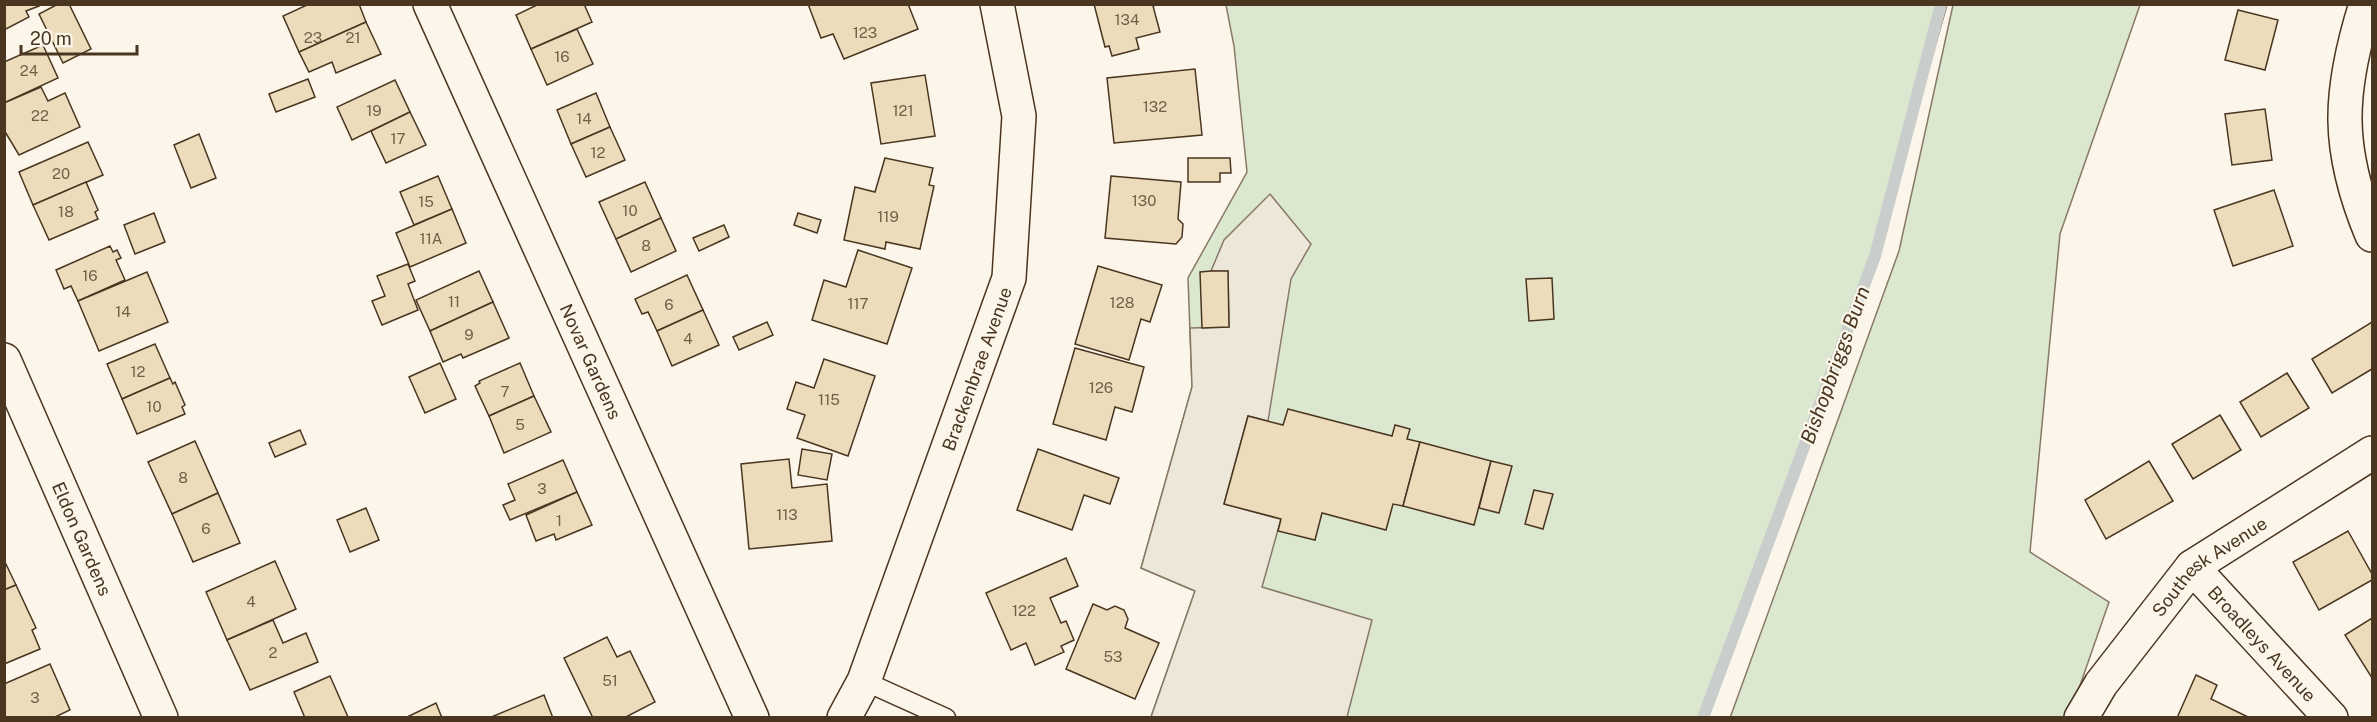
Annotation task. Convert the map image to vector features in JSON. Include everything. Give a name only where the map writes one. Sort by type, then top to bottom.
[{"type":"street","name":"Novar Gardens","points":[[430,4],[752,717]]},
{"type":"street","name":"Brackenbrae Avenue","points":[[844,717],[864,681],[1009,278],[1019,116],[997,4]]},
{"type":"street","points":[[2366,4],[2346,83],[2343,111],[2349,163],[2360,204],[2373,235]]},
{"type":"street","name":"Eldon Gardens","points":[[4,360],[161,717]]},
{"type":"street","name":"Southesk Avenue","points":[[2081,717],[2101,684],[2192,567],[2373,453]]},
{"type":"street","name":"Broadleys Avenue","points":[[2192,567],[2331,717]]},
{"type":"lane","points":[[864,681],[946,717]]},
{"type":"green space","points":[[1226,5],[1947,5],[1875,256],[1703,717],[1151,717],[1195,591],[1141,568],[1192,387],[1188,278],[1247,172],[1234,46]]},
{"type":"green space","points":[[1953,5],[2140,5],[2060,234],[2030,552],[2109,602],[2069,717],[1730,718],[1899,251]]},
{"type":"shaded area","points":[[1270,194],[1311,244],[1291,279],[1268,421],[1248,416],[1224,504],[1281,519],[1262,587],[1372,620],[1347,717],[1151,717],[1195,591],[1141,568],[1192,387],[1190,328],[1229,327],[1228,271],[1211,271],[1224,240]]},
{"type":"building","points":[[4,4],[38,4],[39,6],[26,11],[29,17],[4,30]]},
{"type":"building","points":[[58,4],[69,4],[91,49],[63,63],[39,14]]},
{"type":"building","points":[[309,4],[359,4],[366,22],[299,52],[283,16]]},
{"type":"building","points":[[539,4],[584,4],[592,22],[531,49],[516,15]]},
{"type":"building","points":[[808,4],[908,4],[918,29],[844,59],[833,34],[821,38]]},
{"type":"building","points":[[1094,4],[1158,4],[1153,6],[1160,32],[1136,38],[1139,49],[1112,56],[1109,46],[1105,47]]},
{"type":"building","points":[[2238,10],[2278,20],[2265,70],[2225,60]]},
{"type":"building","points":[[366,22],[381,54],[336,73],[332,62],[309,72],[299,52]]},
{"type":"building","points":[[577,29],[593,64],[547,85],[531,49]]},
{"type":"building","points":[[43,45],[58,78],[4,103],[4,62]]},
{"type":"building","points":[[1195,69],[1202,135],[1114,143],[1107,78]]},
{"type":"building","points":[[925,75],[935,136],[881,144],[871,83]]},
{"type":"building","points":[[308,79],[315,97],[276,112],[269,94]]},
{"type":"building","points":[[395,80],[410,112],[352,140],[337,107]]},
{"type":"building","points":[[41,87],[48,101],[65,93],[80,127],[19,155],[4,130],[4,103]]},
{"type":"building","points":[[596,93],[610,127],[571,144],[557,110]]},
{"type":"building","points":[[2265,109],[2272,160],[2232,165],[2225,114]]},
{"type":"building","points":[[410,112],[426,145],[386,163],[371,131]]},
{"type":"building","points":[[610,127],[625,160],[586,177],[571,144]]},
{"type":"building","points":[[199,134],[216,178],[191,188],[174,145]]},
{"type":"building","points":[[88,142],[103,175],[33,205],[19,172]]},
{"type":"building","points":[[885,158],[933,168],[929,185],[934,186],[920,249],[886,242],[885,249],[844,240],[855,187],[875,192]]},
{"type":"building","points":[[1188,158],[1230,158],[1231,173],[1220,173],[1220,182],[1188,182]]},
{"type":"building","points":[[438,176],[452,209],[414,225],[400,192]]},
{"type":"building","points":[[1111,176],[1181,182],[1178,219],[1183,224],[1182,237],[1176,244],[1105,238]]},
{"type":"building","points":[[86,182],[98,210],[95,212],[98,219],[49,240],[33,205]]},
{"type":"building","points":[[645,182],[661,218],[616,239],[599,202]]},
{"type":"building","points":[[2274,190],[2293,246],[2233,266],[2214,210]]},
{"type":"building","points":[[452,209],[466,243],[410,267],[396,233]]},
{"type":"building","points":[[154,213],[165,242],[135,254],[124,225]]},
{"type":"building","points":[[798,213],[821,220],[817,233],[794,225]]},
{"type":"building","points":[[661,218],[676,251],[631,272],[616,239]]},
{"type":"building","points":[[724,225],[729,237],[699,251],[693,238]]},
{"type":"building","points":[[110,246],[113,252],[117,250],[121,258],[116,260],[125,280],[78,301],[71,286],[64,289],[56,270]]},
{"type":"building","points":[[858,250],[912,268],[887,344],[812,320],[824,280],[846,287]]},
{"type":"building","points":[[408,264],[415,281],[408,284],[418,310],[382,325],[372,301],[385,296],[377,276]]},
{"type":"building","points":[[1098,266],[1162,285],[1150,322],[1141,319],[1129,360],[1075,344]]},
{"type":"building","points":[[479,271],[493,302],[430,331],[416,300]]},
{"type":"building","points":[[1228,271],[1229,327],[1202,328],[1200,272]]},
{"type":"building","points":[[147,272],[168,322],[99,351],[78,301]]},
{"type":"building","points":[[687,275],[703,310],[657,331],[648,312],[642,314],[635,299]]},
{"type":"building","points":[[1552,278],[1554,319],[1529,321],[1526,279]]},
{"type":"building","points":[[493,302],[509,338],[463,358],[461,354],[443,362],[430,331]]},
{"type":"building","points":[[703,310],[719,345],[672,366],[657,331]]},
{"type":"building","points":[[767,322],[773,335],[739,350],[733,337]]},
{"type":"building","points":[[2372,322],[2372,369],[2332,393],[2312,359]]},
{"type":"building","points":[[155,344],[170,378],[122,399],[107,364]]},
{"type":"building","points":[[1075,348],[1144,367],[1132,412],[1115,407],[1106,440],[1053,424]]},
{"type":"building","points":[[824,359],[875,376],[848,456],[797,438],[805,415],[787,409],[796,382],[814,388]]},
{"type":"building","points":[[440,363],[456,399],[425,413],[409,377]]},
{"type":"building","points":[[520,363],[534,396],[489,416],[475,386],[480,383],[479,381]]},
{"type":"building","points":[[2287,373],[2309,408],[2261,437],[2240,402]]},
{"type":"building","points":[[170,378],[173,384],[175,382],[185,405],[182,407],[185,414],[137,434],[122,399]]},
{"type":"building","points":[[534,396],[551,432],[504,453],[489,416]]},
{"type":"building","points":[[1288,409],[1392,436],[1395,425],[1410,429],[1407,439],[1420,442],[1403,506],[1393,504],[1386,530],[1322,513],[1315,540],[1278,531],[1281,519],[1224,504],[1248,416],[1283,425]]},
{"type":"building","points":[[2220,415],[2241,450],[2193,479],[2172,444]]},
{"type":"building","points":[[300,430],[306,444],[275,457],[269,443]]},
{"type":"building","points":[[195,441],[218,493],[172,514],[148,462]]},
{"type":"building","points":[[1420,442],[1491,461],[1474,525],[1403,506]]},
{"type":"building","points":[[802,449],[832,454],[827,480],[798,475]]},
{"type":"building","points":[[1038,449],[1119,478],[1110,504],[1084,495],[1072,530],[1017,510]]},
{"type":"building","points":[[789,459],[792,488],[827,484],[832,541],[749,549],[741,464]]},
{"type":"building","points":[[563,460],[577,492],[510,520],[503,505],[515,500],[508,484]]},
{"type":"building","points":[[1491,461],[1512,466],[1499,513],[1479,508]]},
{"type":"building","points":[[2149,461],[2173,501],[2106,539],[2085,500]]},
{"type":"building","points":[[1534,490],[1553,494],[1543,529],[1525,524]]},
{"type":"building","points":[[577,492],[592,525],[556,540],[554,534],[536,541],[526,515]]},
{"type":"building","points":[[218,493],[240,543],[193,562],[172,514]]},
{"type":"building","points":[[366,508],[379,540],[350,552],[337,520]]},
{"type":"building","points":[[2348,531],[2372,574],[2372,580],[2319,610],[2293,562]]},
{"type":"building","points":[[1066,558],[1078,586],[1050,598],[1061,623],[1066,621],[1074,640],[1061,646],[1064,652],[1035,665],[1026,643],[1011,650],[986,593]]},
{"type":"building","points":[[4,560],[16,585],[4,590]]},
{"type":"building","points":[[275,561],[296,609],[227,640],[206,592]]},
{"type":"building","points":[[16,585],[36,628],[32,630],[40,649],[4,664],[4,590]]},
{"type":"building","points":[[1093,604],[1107,610],[1115,606],[1124,610],[1128,619],[1125,628],[1159,643],[1135,699],[1066,669]]},
{"type":"building","points":[[2372,618],[2372,678],[2345,635]]},
{"type":"building","points":[[273,620],[283,643],[306,633],[318,662],[250,690],[227,640]]},
{"type":"building","points":[[607,637],[617,657],[630,651],[655,702],[624,718],[593,718],[564,658]]},
{"type":"building","points":[[50,664],[70,710],[53,718],[4,718],[4,684]]},
{"type":"building","points":[[2196,675],[2217,685],[2211,699],[2250,718],[2177,718]]},
{"type":"building","points":[[330,676],[348,717],[305,718],[294,692]]},
{"type":"building","points":[[544,695],[553,718],[489,718]]},
{"type":"building","points":[[436,703],[442,718],[405,718]]},
{"type":"waterway","name":"Bishopbriggs Burn","points":[[1703,718],[1875,256],[1941,4]]}]
